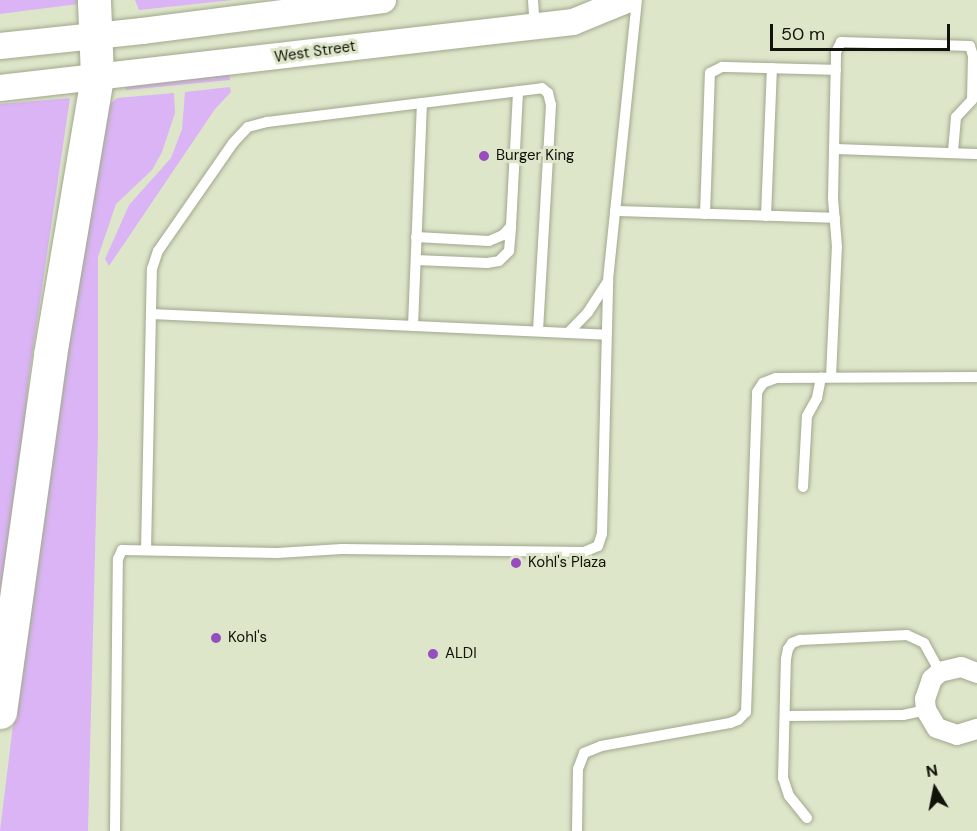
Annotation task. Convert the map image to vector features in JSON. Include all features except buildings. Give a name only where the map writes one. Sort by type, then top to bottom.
[{"type":"highway","points":[[0,712],[51,355],[97,76],[98,35],[94,0]]},
{"type":"street","points":[[0,46],[342,3],[383,0]]},
{"type":"street","name":"West Street","points":[[0,88],[279,58],[336,49],[573,22],[627,0]]},
{"type":"street","points":[[977,673],[961,667],[940,672],[927,688],[926,710],[937,728],[947,733],[969,734],[977,729]]},
{"type":"lane","points":[[532,0],[535,27]]},
{"type":"lane","points":[[116,831],[118,556],[122,550],[277,553],[342,549],[592,550],[598,546],[602,534],[608,280],[637,0]]},
{"type":"lane","points":[[803,487],[807,416],[826,377],[837,247],[834,149],[837,47],[846,41],[970,46],[974,56],[972,100],[956,117],[953,153]]},
{"type":"lane","points":[[705,214],[710,73],[722,67],[836,70]]},
{"type":"lane","points":[[766,216],[772,68]]},
{"type":"lane","points":[[146,550],[152,269],[158,251],[228,150],[248,128],[267,122],[542,88],[548,93],[550,105],[538,331]]},
{"type":"lane","points":[[416,260],[487,263],[499,261],[509,251],[518,91]]},
{"type":"lane","points":[[413,326],[422,103]]},
{"type":"lane","points":[[834,149],[977,154]]},
{"type":"lane","points":[[615,211],[835,218]]},
{"type":"lane","points":[[417,237],[489,241],[503,236],[512,225]]},
{"type":"lane","points":[[568,333],[588,312],[608,280]]},
{"type":"lane","points":[[151,314],[607,334]]},
{"type":"lane","points":[[577,831],[579,761],[584,753],[592,748],[610,744],[730,723],[738,720],[746,711],[757,393],[763,383],[768,379],[826,377],[977,377]]},
{"type":"lane","points":[[807,818],[789,796],[785,785],[784,717],[788,649],[800,640],[906,635],[924,643],[940,672]]},
{"type":"lane","points":[[784,717],[903,715],[926,710]]},
{"type":"shaded area","points":[[0,0],[77,0],[78,4],[0,14]]},
{"type":"shaded area","points":[[135,0],[233,0],[139,10]]},
{"type":"shaded area","points":[[229,74],[230,80],[126,90],[125,87]]},
{"type":"shaded area","points":[[230,87],[231,92],[215,109],[109,266],[105,259],[129,205],[171,158],[182,129],[185,92]]},
{"type":"shaded area","points":[[174,93],[175,113],[162,152],[152,170],[116,204],[98,257],[98,434],[88,831],[0,831],[30,586],[106,108],[117,98]]},
{"type":"shaded area","points":[[70,98],[29,376],[17,502],[0,614],[0,104]]},
{"type":"place","name":"Burger King","points":[[484,156]]},
{"type":"place","name":"Kohl's Plaza","points":[[516,563]]},
{"type":"place","name":"Kohl's","points":[[216,638]]},
{"type":"place","name":"ALDI","points":[[433,654]]}]
